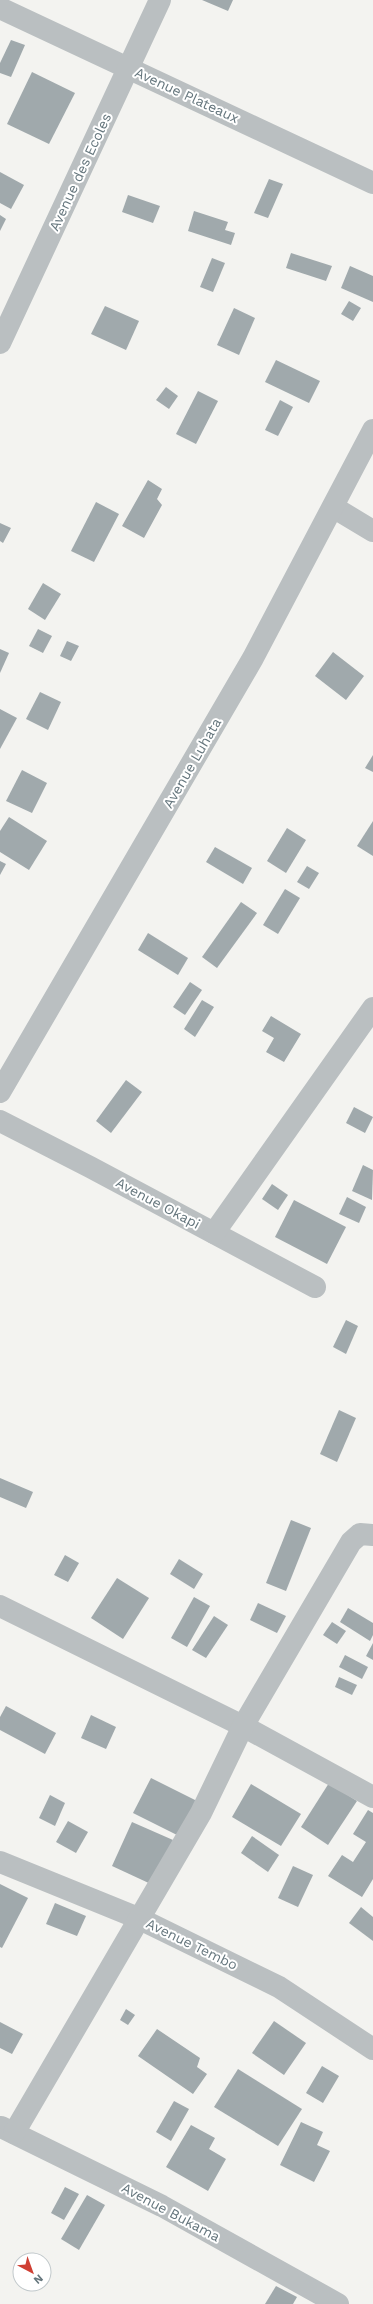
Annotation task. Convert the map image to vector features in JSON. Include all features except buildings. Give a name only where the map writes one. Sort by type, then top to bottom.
[{"type":"street","name":"Avenue des Ecoles","points":[[0,343],[160,0]]},
{"type":"street","name":"Avenue Plateaux","points":[[0,8],[373,183]]},
{"type":"street","name":"Avenue Luhata","points":[[0,1092],[253,658],[373,430]]},
{"type":"street","points":[[333,507],[373,531]]},
{"type":"street","points":[[214,1233],[370,1016]]},
{"type":"street","name":"Avenue Okapi","points":[[0,1122],[315,1287]]},
{"type":"street","points":[[7,2130],[83,2017],[138,1918],[201,1813],[243,1726],[350,1542],[360,1534],[373,1535]]},
{"type":"street","points":[[0,1606],[243,1726],[373,1797]]},
{"type":"street","name":"Avenue Tembo","points":[[0,1862],[138,1918],[278,1987],[373,2049]]},
{"type":"street","name":"Avenue Bukama","points":[[7,2130],[162,2206],[338,2304]]}]
